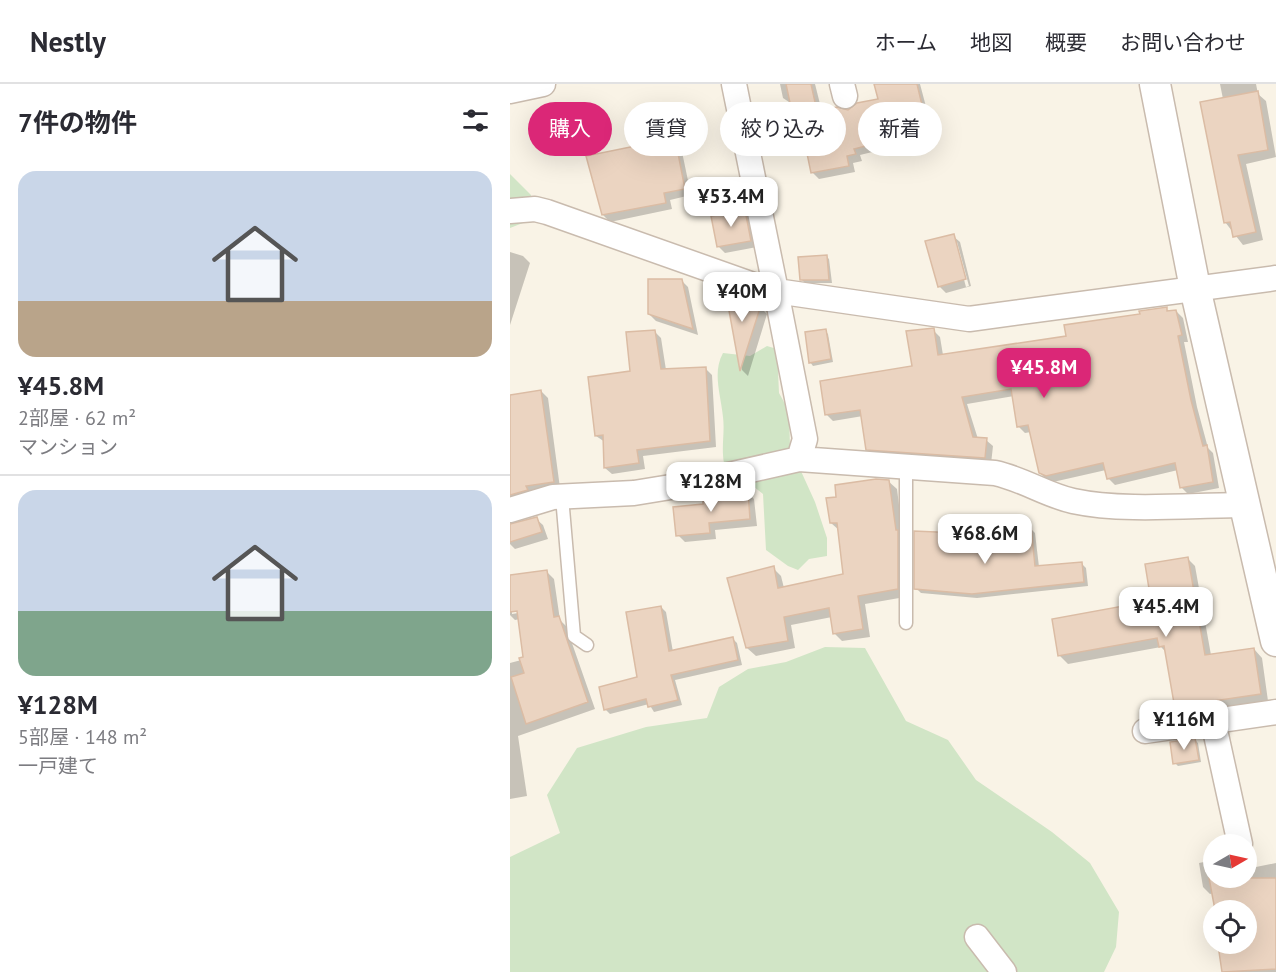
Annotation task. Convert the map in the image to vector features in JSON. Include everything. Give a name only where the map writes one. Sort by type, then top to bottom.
[{"type":"street","points":[[510,91],[543,84]]},
{"type":"street","points":[[734,84],[805,439],[799,459]]},
{"type":"street","points":[[1155,84],[1195,288],[1276,641]]},
{"type":"street","points":[[510,211],[535,209],[547,212],[759,287],[969,319],[1276,278]]},
{"type":"street","points":[[510,510],[562,497],[634,493],[689,484],[799,459],[906,466],[1015,477],[1070,500],[1096,505],[1245,504]]},
{"type":"street","points":[[1145,731],[1276,712]]},
{"type":"street","points":[[1213,721],[1238,834]]},
{"type":"street","points":[[977,938],[1004,972]]},
{"type":"lane","points":[[906,466],[906,623]]},
{"type":"lane","points":[[562,497],[574,636],[587,645]]},
{"type":"green space","points":[[510,174],[531,195],[528,221],[510,228]]},
{"type":"green space","points":[[767,346],[777,349],[779,393],[789,411],[790,447],[815,502],[827,538],[827,556],[809,559],[798,570],[788,566],[766,550],[763,494],[724,463],[723,457],[723,423],[718,368],[723,353],[750,356]]},
{"type":"green space","points":[[825,647],[865,648],[906,721],[948,740],[976,780],[1052,832],[1090,863],[1119,912],[1116,947],[1104,972],[510,972],[510,857],[560,833],[547,795],[577,748],[646,727],[707,718],[719,687],[748,669],[786,662]]},
{"type":"building","points":[[786,84],[811,84],[815,102],[790,102]]},
{"type":"building","points":[[874,84],[917,84],[921,102],[862,102],[878,99]]},
{"type":"building","points":[[1258,91],[1268,150],[1238,155],[1256,232],[1233,237],[1230,222],[1224,223],[1200,102]]},
{"type":"building","points":[[858,103],[858,148],[854,149],[856,154],[847,156],[849,166],[811,173],[808,156],[846,156],[846,109]]},
{"type":"building","points":[[624,148],[624,156],[679,156],[685,189],[664,193],[666,203],[602,215],[586,156],[612,156],[612,151]]},
{"type":"building","points":[[745,210],[751,241],[717,247],[711,216]]},
{"type":"building","points":[[954,234],[966,279],[938,287],[925,241]]},
{"type":"building","points":[[827,255],[829,280],[800,280],[798,257]]},
{"type":"building","points":[[648,279],[682,279],[693,329],[648,314]]},
{"type":"building","points":[[726,294],[761,305],[740,371]]},
{"type":"building","points":[[1167,307],[1167,311],[1176,310],[1182,335],[1178,336],[1191,400],[1203,446],[1207,445],[1213,482],[1180,488],[1175,463],[1107,479],[1103,463],[1046,476],[1039,473],[1028,425],[1017,427],[1011,389],[962,397],[973,437],[987,438],[985,458],[866,450],[860,410],[825,415],[820,381],[912,366],[906,331],[934,328],[938,355],[1066,336],[1064,325],[1140,314],[1139,311]]},
{"type":"building","points":[[826,329],[831,359],[809,363],[805,332]]},
{"type":"building","points":[[655,330],[661,369],[706,367],[710,441],[637,450],[639,463],[604,468],[603,435],[595,436],[588,377],[630,371],[626,332]]},
{"type":"building","points":[[541,390],[554,482],[526,486],[528,490],[510,495],[510,395]]},
{"type":"building","points":[[876,479],[889,480],[896,530],[898,530],[898,589],[858,596],[863,629],[833,634],[829,608],[784,617],[788,641],[746,648],[727,578],[774,566],[778,588],[843,574],[837,523],[830,523],[826,498],[836,497],[835,485]]},
{"type":"building","points":[[748,491],[750,519],[709,523],[710,533],[676,536],[673,507],[703,504],[703,495]]},
{"type":"building","points":[[537,517],[542,532],[510,542],[510,524]]},
{"type":"building","points":[[1031,527],[1035,566],[1082,562],[1084,582],[972,594],[914,589],[914,531],[959,533],[962,549],[1010,545],[1008,529]]},
{"type":"building","points":[[1188,557],[1205,655],[1254,648],[1261,694],[1175,709],[1164,646],[1159,647],[1157,638],[1058,656],[1052,619],[1151,601],[1145,564]]},
{"type":"building","points":[[547,570],[554,617],[559,616],[588,702],[526,724],[511,677],[524,673],[519,658],[523,657],[517,611],[510,612],[510,575]]},
{"type":"building","points":[[661,606],[669,651],[733,637],[738,660],[671,675],[678,700],[648,707],[646,699],[604,710],[599,687],[637,677],[626,612]]},
{"type":"building","points":[[1195,738],[1199,760],[1173,764],[1170,742]]},
{"type":"building","points":[[1257,878],[1276,878],[1276,969],[1222,972],[1219,954],[1257,954],[1257,900],[1213,900],[1211,888],[1257,888]]}]
